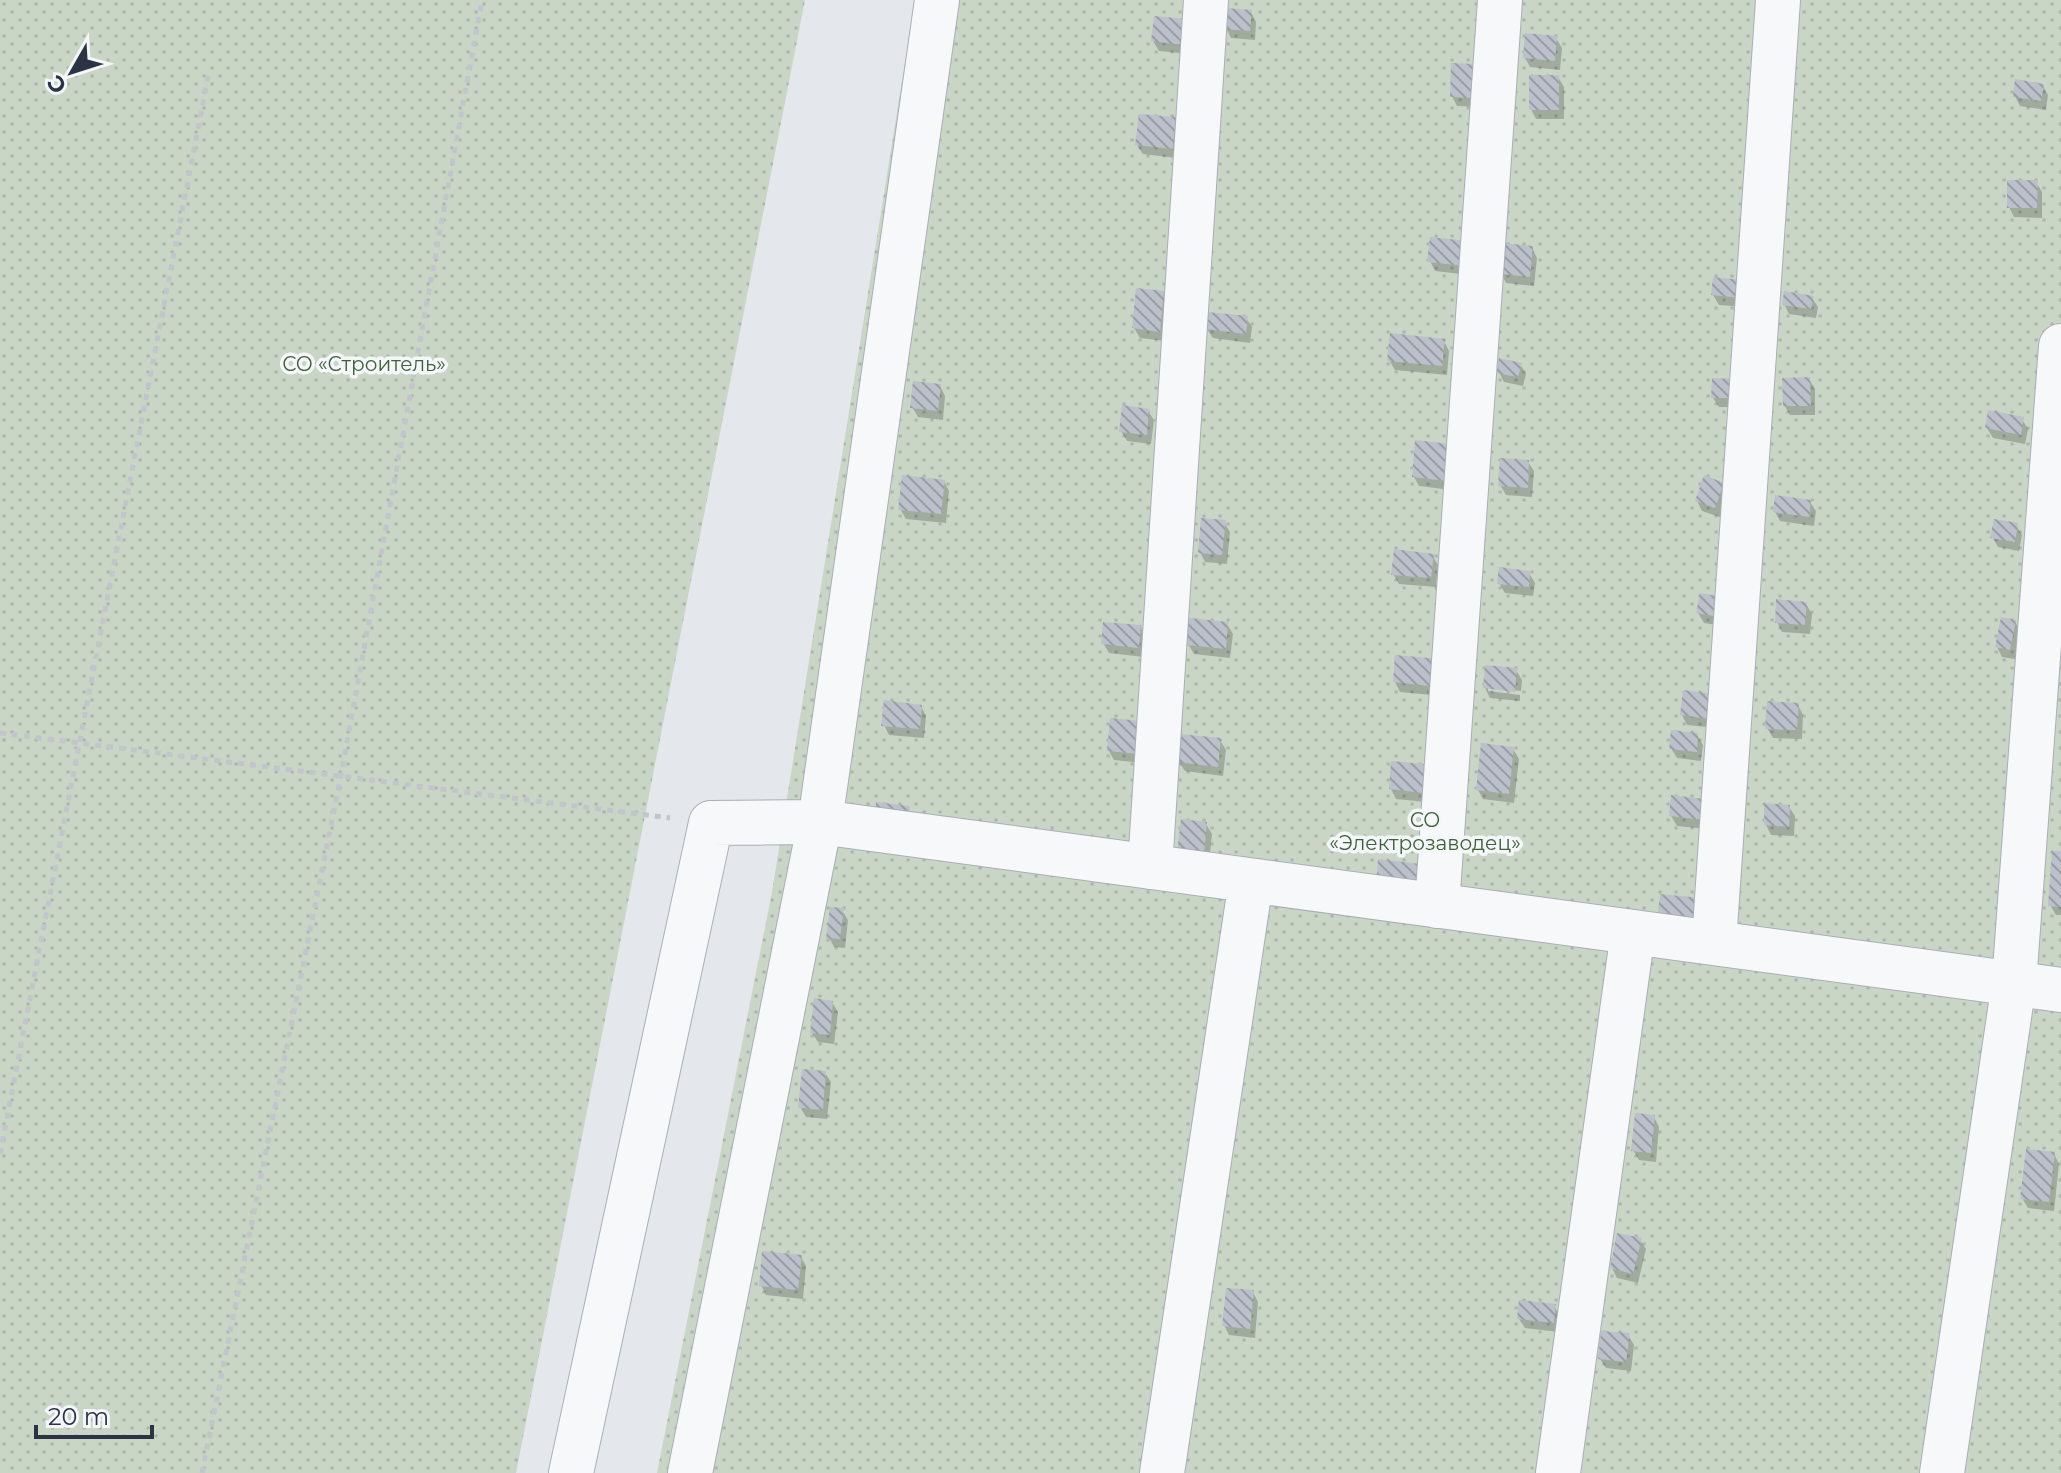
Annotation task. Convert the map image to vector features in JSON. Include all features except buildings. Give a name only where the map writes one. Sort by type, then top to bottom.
[{"type":"lane","points":[[690,1473],[820,822],[937,0]]},
{"type":"lane","points":[[1150,867],[1206,0]]},
{"type":"lane","points":[[1437,906],[1500,0]]},
{"type":"lane","points":[[1714,943],[1778,0]]},
{"type":"lane","points":[[1942,1473],[2014,983],[2061,346]]},
{"type":"lane","points":[[571,1473],[711,823],[820,822],[2061,990]]},
{"type":"lane","points":[[1162,1473],[1251,881]]},
{"type":"lane","points":[[1558,1473],[1633,932]]},
{"type":"path","points":[[202,1473],[341,775],[482,0]]},
{"type":"path","points":[[0,1154],[209,72]]},
{"type":"path","points":[[0,733],[711,823]]},
{"type":"green space","name":"СО «Строитель»","points":[[0,0],[805,0],[516,1473],[0,1473]]},
{"type":"green space","name":"СО «Электрозаводец»","points":[[915,0],[2061,0],[2061,1473],[657,1473],[772,892]]}]
